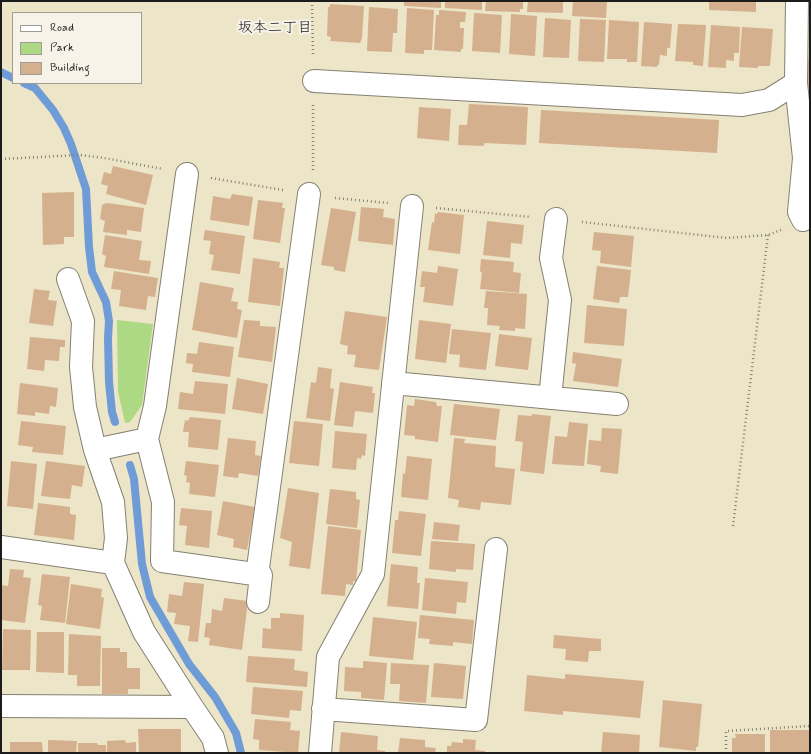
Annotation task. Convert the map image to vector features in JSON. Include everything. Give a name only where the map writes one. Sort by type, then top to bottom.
[{"type":"street","points":[[797,1],[804,24],[796,83],[804,158],[799,212],[803,220]]},
{"type":"street","points":[[314,81],[742,105],[769,100],[796,83]]},
{"type":"street","points":[[187,174],[155,406],[146,439],[163,502],[162,561],[261,575],[258,602]]},
{"type":"street","points":[[257,575],[309,194]]},
{"type":"street","points":[[320,753],[328,657],[373,574],[412,206]]},
{"type":"street","points":[[550,398],[560,300],[551,258],[556,219]]},
{"type":"street","points":[[68,279],[83,321],[81,367],[85,406],[95,450],[113,502],[116,538],[113,563],[144,632],[213,738],[217,753]]},
{"type":"street","points":[[393,383],[617,404]]},
{"type":"street","points":[[95,450],[146,439]]},
{"type":"street","points":[[1,546],[113,563]]},
{"type":"street","points":[[323,709],[476,720],[496,549]]},
{"type":"street","points":[[1,706],[192,707]]},
{"type":"path","points":[[1,159],[80,155],[309,194],[313,196],[314,81],[312,1]]},
{"type":"path","points":[[733,526],[768,236]]},
{"type":"path","points":[[726,753],[726,731],[810,726]]},
{"type":"green space","points":[[117,320],[153,324],[142,405],[130,422],[125,423],[118,392]]},
{"type":"building","points":[[404,1],[441,1],[441,8],[404,6]]},
{"type":"building","points":[[445,1],[482,1],[482,10],[445,8]]},
{"type":"building","points":[[486,1],[523,1],[523,9],[520,9],[520,12],[485,11]]},
{"type":"building","points":[[528,1],[563,1],[563,13],[527,12]]},
{"type":"building","points":[[573,1],[607,1],[606,18],[572,16]]},
{"type":"building","points":[[709,1],[756,1],[756,12],[709,10]]},
{"type":"building","points":[[330,4],[364,6],[362,38],[360,43],[330,41],[331,37],[327,36],[328,7],[330,7]]},
{"type":"building","points":[[369,7],[398,9],[397,33],[393,33],[392,52],[367,51]]},
{"type":"building","points":[[407,8],[434,10],[432,50],[424,50],[424,54],[405,53]]},
{"type":"building","points":[[439,10],[466,12],[465,22],[460,22],[460,28],[464,28],[463,49],[461,49],[461,52],[434,50],[436,15],[439,15]]},
{"type":"building","points":[[474,13],[502,15],[500,53],[472,51]]},
{"type":"building","points":[[511,14],[537,16],[535,56],[509,54]]},
{"type":"building","points":[[545,18],[571,20],[569,58],[543,57]]},
{"type":"building","points":[[580,19],[606,20],[604,62],[578,61]]},
{"type":"building","points":[[609,20],[639,22],[637,62],[627,62],[627,59],[607,59]]},
{"type":"building","points":[[644,22],[672,24],[670,48],[667,48],[667,56],[660,55],[659,65],[657,65],[657,67],[641,66]]},
{"type":"building","points":[[678,24],[706,25],[703,66],[693,65],[693,62],[675,61]]},
{"type":"building","points":[[711,25],[740,27],[739,53],[734,53],[734,61],[726,60],[726,68],[708,67]]},
{"type":"building","points":[[742,27],[773,29],[770,66],[758,66],[758,68],[739,67]]},
{"type":"building","points":[[810,56],[810,89],[804,87]]},
{"type":"building","points":[[469,104],[528,107],[526,145],[485,143],[483,146],[458,145],[459,125],[467,125]]},
{"type":"building","points":[[419,107],[451,109],[449,141],[417,138]]},
{"type":"building","points":[[541,110],[719,120],[717,153],[539,143]]},
{"type":"building","points":[[113,166],[153,175],[146,205],[106,194],[108,186],[101,184],[104,172],[111,174]]},
{"type":"building","points":[[74,192],[74,237],[64,237],[64,244],[43,245],[42,193]]},
{"type":"building","points":[[232,194],[253,197],[249,226],[210,220],[213,196],[230,199]]},
{"type":"building","points":[[258,200],[283,203],[282,208],[285,208],[280,243],[253,239]]},
{"type":"building","points":[[107,203],[144,208],[141,232],[127,230],[127,235],[103,232],[105,221],[100,219],[102,205]]},
{"type":"building","points":[[361,207],[384,209],[383,217],[395,219],[393,245],[358,241]]},
{"type":"building","points":[[331,208],[356,212],[345,272],[334,270],[334,267],[321,265]]},
{"type":"building","points":[[438,212],[464,215],[460,254],[428,250],[432,222],[434,223],[435,213],[437,214]]},
{"type":"building","points":[[487,221],[524,225],[522,244],[511,243],[510,258],[483,255]]},
{"type":"building","points":[[205,230],[245,236],[240,274],[211,270],[214,255],[209,254],[211,241],[203,240]]},
{"type":"building","points":[[594,232],[634,236],[631,267],[600,263],[601,251],[592,250]]},
{"type":"building","points":[[105,235],[142,241],[139,260],[151,261],[149,274],[104,267],[106,256],[102,254]]},
{"type":"building","points":[[253,258],[280,262],[279,268],[284,268],[280,306],[248,302]]},
{"type":"building","points":[[481,259],[514,262],[513,272],[521,273],[519,293],[480,289],[482,273],[480,271]]},
{"type":"building","points":[[438,266],[458,269],[453,306],[423,302],[425,287],[420,287],[422,271],[437,273]]},
{"type":"building","points":[[597,266],[631,270],[628,297],[620,297],[619,303],[593,299]]},
{"type":"building","points":[[114,271],[158,278],[155,297],[148,296],[146,310],[119,306],[121,290],[111,289]]},
{"type":"building","points":[[200,282],[234,288],[231,301],[238,302],[237,309],[242,310],[237,338],[192,330]]},
{"type":"building","points":[[34,289],[50,291],[48,300],[57,301],[53,326],[29,323]]},
{"type":"building","points":[[486,291],[527,294],[525,329],[515,328],[515,331],[499,330],[500,326],[487,325],[488,308],[484,308]]},
{"type":"building","points":[[587,305],[627,309],[624,346],[584,343]]},
{"type":"building","points":[[345,311],[387,317],[379,370],[354,367],[356,355],[347,354],[348,346],[340,344]]},
{"type":"building","points":[[244,320],[260,321],[260,326],[276,327],[272,362],[238,357]]},
{"type":"building","points":[[419,320],[451,324],[446,363],[415,359]]},
{"type":"building","points":[[452,329],[491,333],[486,370],[459,367],[460,355],[449,354]]},
{"type":"building","points":[[499,334],[532,338],[528,370],[495,366]]},
{"type":"building","points":[[30,337],[65,340],[65,347],[60,347],[59,361],[45,360],[44,371],[27,369]]},
{"type":"building","points":[[199,342],[234,347],[230,377],[192,372],[193,364],[186,363],[187,353],[197,354]]},
{"type":"building","points":[[573,352],[622,359],[618,387],[573,381],[576,364],[572,363]]},
{"type":"building","points":[[318,367],[332,369],[330,388],[334,389],[330,421],[306,418],[311,382],[316,383]]},
{"type":"building","points":[[237,378],[268,384],[263,414],[232,409]]},
{"type":"building","points":[[195,381],[228,384],[225,414],[178,409],[180,392],[193,394]]},
{"type":"building","points":[[340,382],[373,387],[372,393],[375,393],[373,413],[355,411],[353,427],[334,425]]},
{"type":"building","points":[[20,383],[58,388],[56,407],[50,406],[49,414],[35,412],[35,416],[17,414]]},
{"type":"building","points":[[415,399],[436,402],[437,406],[442,406],[438,442],[415,439],[415,436],[404,435],[407,405],[414,406]]},
{"type":"building","points":[[454,404],[500,409],[496,440],[450,435]]},
{"type":"building","points":[[532,414],[551,416],[544,474],[520,471],[523,442],[515,441],[518,415],[532,416]]},
{"type":"building","points":[[190,417],[221,420],[218,450],[188,447],[189,432],[183,432],[185,420],[188,421]]},
{"type":"building","points":[[21,421],[66,426],[63,455],[32,452],[33,447],[18,445]]},
{"type":"building","points":[[294,421],[323,424],[319,466],[289,463]]},
{"type":"building","points":[[569,422],[588,424],[584,466],[552,464],[555,436],[567,437]]},
{"type":"building","points":[[602,428],[622,429],[618,474],[600,472],[601,466],[587,464],[589,440],[601,441]]},
{"type":"building","points":[[335,431],[367,434],[365,456],[362,455],[361,459],[357,458],[356,470],[332,468]]},
{"type":"building","points":[[228,438],[256,441],[255,455],[261,456],[258,476],[239,473],[238,478],[223,476]]},
{"type":"building","points":[[454,438],[465,439],[464,443],[496,446],[495,467],[515,469],[511,505],[481,502],[480,510],[458,507],[459,500],[448,498]]},
{"type":"building","points":[[407,456],[432,459],[428,500],[401,497],[403,473],[405,474]]},
{"type":"building","points":[[11,461],[37,464],[33,509],[7,506]]},
{"type":"building","points":[[46,461],[85,466],[82,487],[72,485],[70,499],[41,496]]},
{"type":"building","points":[[186,461],[219,465],[215,497],[189,494],[190,483],[186,482],[187,476],[184,475]]},
{"type":"building","points":[[288,488],[319,493],[310,569],[289,566],[292,542],[280,538]]},
{"type":"building","points":[[330,489],[356,492],[356,499],[360,500],[357,528],[326,524]]},
{"type":"building","points":[[223,501],[255,507],[247,550],[233,547],[234,539],[217,535]]},
{"type":"building","points":[[38,503],[70,507],[70,514],[76,515],[74,540],[34,535]]},
{"type":"building","points":[[181,508],[212,511],[209,548],[185,545],[187,526],[179,525]]},
{"type":"building","points":[[399,511],[426,514],[421,556],[392,553],[395,520],[398,520]]},
{"type":"building","points":[[434,522],[460,525],[458,541],[432,539]]},
{"type":"building","points":[[328,526],[361,530],[356,581],[353,581],[353,585],[346,584],[345,596],[321,594]]},
{"type":"building","points":[[431,541],[475,544],[473,570],[456,569],[456,572],[429,569]]},
{"type":"building","points":[[391,564],[418,567],[417,583],[420,583],[418,609],[387,606]]},
{"type":"building","points":[[10,569],[24,570],[23,577],[31,578],[25,623],[1,620],[1,585],[8,586]]},
{"type":"building","points":[[42,574],[70,577],[65,623],[40,620],[42,606],[38,605]]},
{"type":"building","points":[[425,578],[468,582],[466,603],[457,602],[456,614],[422,610]]},
{"type":"building","points":[[184,582],[204,584],[198,642],[188,641],[190,626],[174,624],[176,613],[167,612],[169,594],[182,596]]},
{"type":"building","points":[[71,584],[102,589],[101,597],[104,598],[100,629],[66,624]]},
{"type":"building","points":[[224,598],[248,601],[242,650],[209,645],[210,638],[204,637],[206,623],[211,623],[212,609],[222,611]]},
{"type":"building","points":[[280,613],[304,615],[302,651],[262,648],[263,628],[271,629],[271,618],[280,618]]},
{"type":"building","points":[[420,615],[474,620],[472,644],[453,642],[453,646],[429,644],[430,639],[418,638]]},
{"type":"building","points":[[373,617],[417,622],[413,660],[369,656]]},
{"type":"building","points":[[3,629],[31,630],[30,670],[2,670]]},
{"type":"building","points":[[37,632],[64,632],[64,673],[36,672]]},
{"type":"building","points":[[69,634],[101,636],[100,686],[77,686],[77,675],[68,675]]},
{"type":"building","points":[[554,635],[601,639],[601,651],[589,651],[588,662],[565,660],[566,649],[553,648]]},
{"type":"building","points":[[102,648],[120,648],[120,652],[127,652],[127,668],[140,668],[140,689],[128,689],[128,694],[102,694]]},
{"type":"building","points":[[248,656],[295,659],[294,670],[308,672],[307,687],[246,682]]},
{"type":"building","points":[[363,661],[387,663],[384,700],[361,698],[361,692],[344,691],[345,667],[363,668]]},
{"type":"building","points":[[391,663],[429,665],[426,703],[399,701],[400,684],[390,684]]},
{"type":"building","points":[[434,663],[466,666],[463,699],[431,697]]},
{"type":"building","points":[[565,674],[644,681],[640,718],[563,711],[563,715],[524,711],[527,675],[565,679]]},
{"type":"building","points":[[253,687],[303,691],[301,711],[290,710],[289,718],[251,714]]},
{"type":"building","points":[[663,700],[702,704],[698,747],[696,747],[696,751],[659,747]]},
{"type":"building","points":[[255,719],[291,722],[290,730],[300,731],[298,753],[259,750],[259,740],[253,739]]},
{"type":"building","points":[[138,729],[181,729],[181,753],[139,753]]},
{"type":"building","points":[[770,730],[810,730],[810,753],[770,753]]},
{"type":"building","points":[[341,732],[378,736],[377,750],[385,751],[385,753],[339,753]]},
{"type":"building","points":[[603,732],[640,735],[639,753],[601,753]]},
{"type":"building","points":[[735,734],[765,734],[765,753],[732,753],[732,738],[736,738]]},
{"type":"building","points":[[400,738],[425,740],[425,747],[436,748],[435,753],[398,753]]},
{"type":"building","points":[[463,739],[476,740],[475,750],[485,751],[485,753],[447,753],[447,746],[451,746],[452,742],[463,743]]},
{"type":"building","points":[[48,740],[77,741],[76,753],[48,753]]},
{"type":"building","points":[[125,740],[126,743],[136,742],[136,753],[107,753],[107,741]]},
{"type":"building","points":[[10,742],[42,742],[43,753],[10,753]]},
{"type":"building","points":[[78,743],[97,743],[98,745],[106,745],[106,753],[78,753]]},
{"type":"waterway","points":[[1,72],[12,78]]},
{"type":"waterway","points":[[26,84],[35,88],[53,110],[64,128],[86,189],[92,272],[106,302],[109,321],[109,382],[112,412],[115,422]]},
{"type":"waterway","points":[[130,465],[134,479],[142,564],[150,597],[189,664],[215,697],[236,733],[241,753]]},
{"type":"district","name":"坂本二丁目","points":[[275,29]]}]
